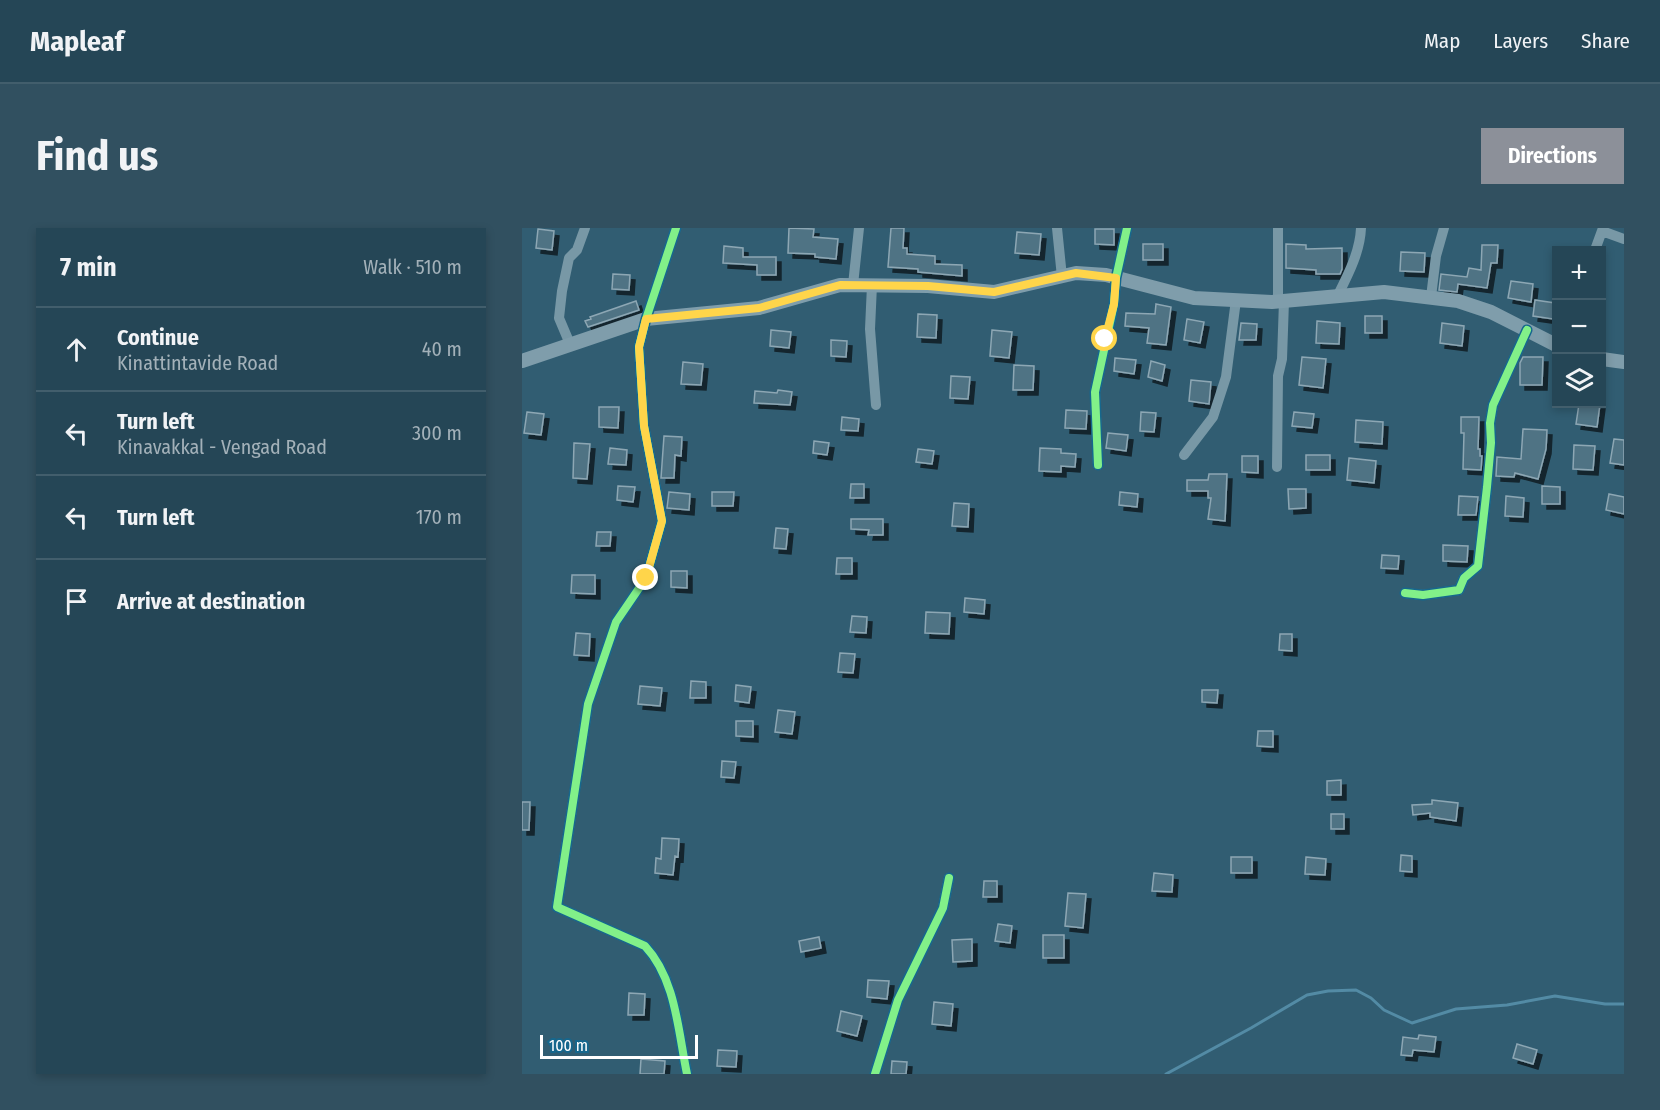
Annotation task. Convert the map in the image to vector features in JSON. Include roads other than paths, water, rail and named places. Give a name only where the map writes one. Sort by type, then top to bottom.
[{"type":"main road","points":[[522,361],[646,319],[759,308],[840,285],[928,286],[994,292],[1076,273],[1116,278],[1194,298],[1281,301],[1384,292],[1431,297],[1458,301],[1491,312],[1552,342]]},
{"type":"main road","points":[[1606,360],[1624,362]]},
{"type":"street","points":[[570,344],[559,318],[562,291],[569,258],[577,250],[585,228]]},
{"type":"street","points":[[676,228],[639,347],[644,426],[662,521],[646,578],[616,622],[588,704],[557,906],[645,946],[655,957],[670,988],[687,1074]]},
{"type":"street","points":[[853,285],[859,228]]},
{"type":"street","points":[[1057,228],[1062,277]]},
{"type":"street","points":[[1098,465],[1095,392],[1114,304],[1116,278],[1126,228]]},
{"type":"street","points":[[1277,467],[1278,376],[1282,359],[1278,228]]},
{"type":"street","points":[[1337,297],[1352,267],[1360,237],[1360,228]]},
{"type":"street","points":[[1431,297],[1436,256],[1443,228]]},
{"type":"street","points":[[1597,246],[1603,230],[1624,239]]},
{"type":"street","points":[[872,285],[870,329],[876,405]]},
{"type":"street","points":[[1184,455],[1213,417],[1226,377],[1236,300]]},
{"type":"street","points":[[1405,593],[1423,595],[1459,590],[1464,579],[1478,566],[1493,405],[1527,330]]},
{"type":"street","points":[[875,1074],[898,1000],[943,908],[949,878]]},
{"type":"waterway","points":[[1166,1074],[1307,995],[1328,991],[1356,990],[1371,998],[1384,1010],[1412,1023],[1456,1009],[1507,1005],[1555,996],[1605,1004],[1624,1004]]}]
